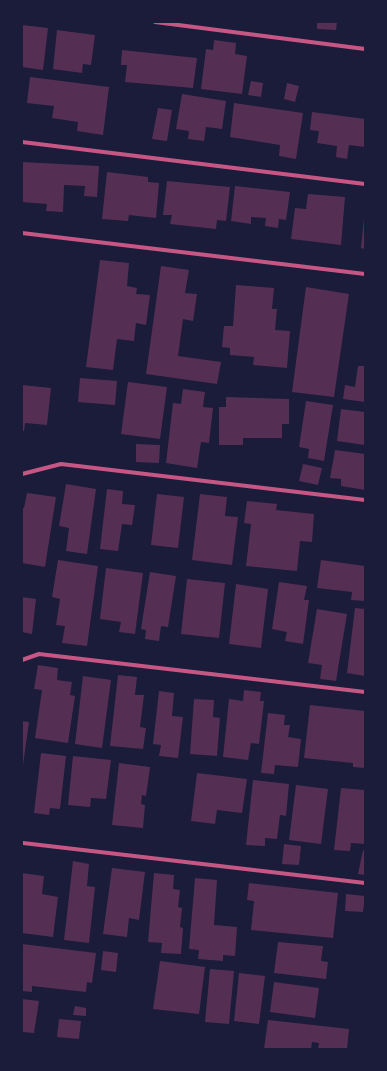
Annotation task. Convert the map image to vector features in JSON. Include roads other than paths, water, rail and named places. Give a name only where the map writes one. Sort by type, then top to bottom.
[{"type":"street","points":[[155,22],[365,48]]},
{"type":"street","points":[[22,142],[365,184]]},
{"type":"street","points":[[22,233],[365,274]]},
{"type":"street","points":[[22,474],[61,464],[365,500]]},
{"type":"street","points":[[22,660],[39,654],[365,692]]},
{"type":"street","points":[[23,843],[365,884]]}]
